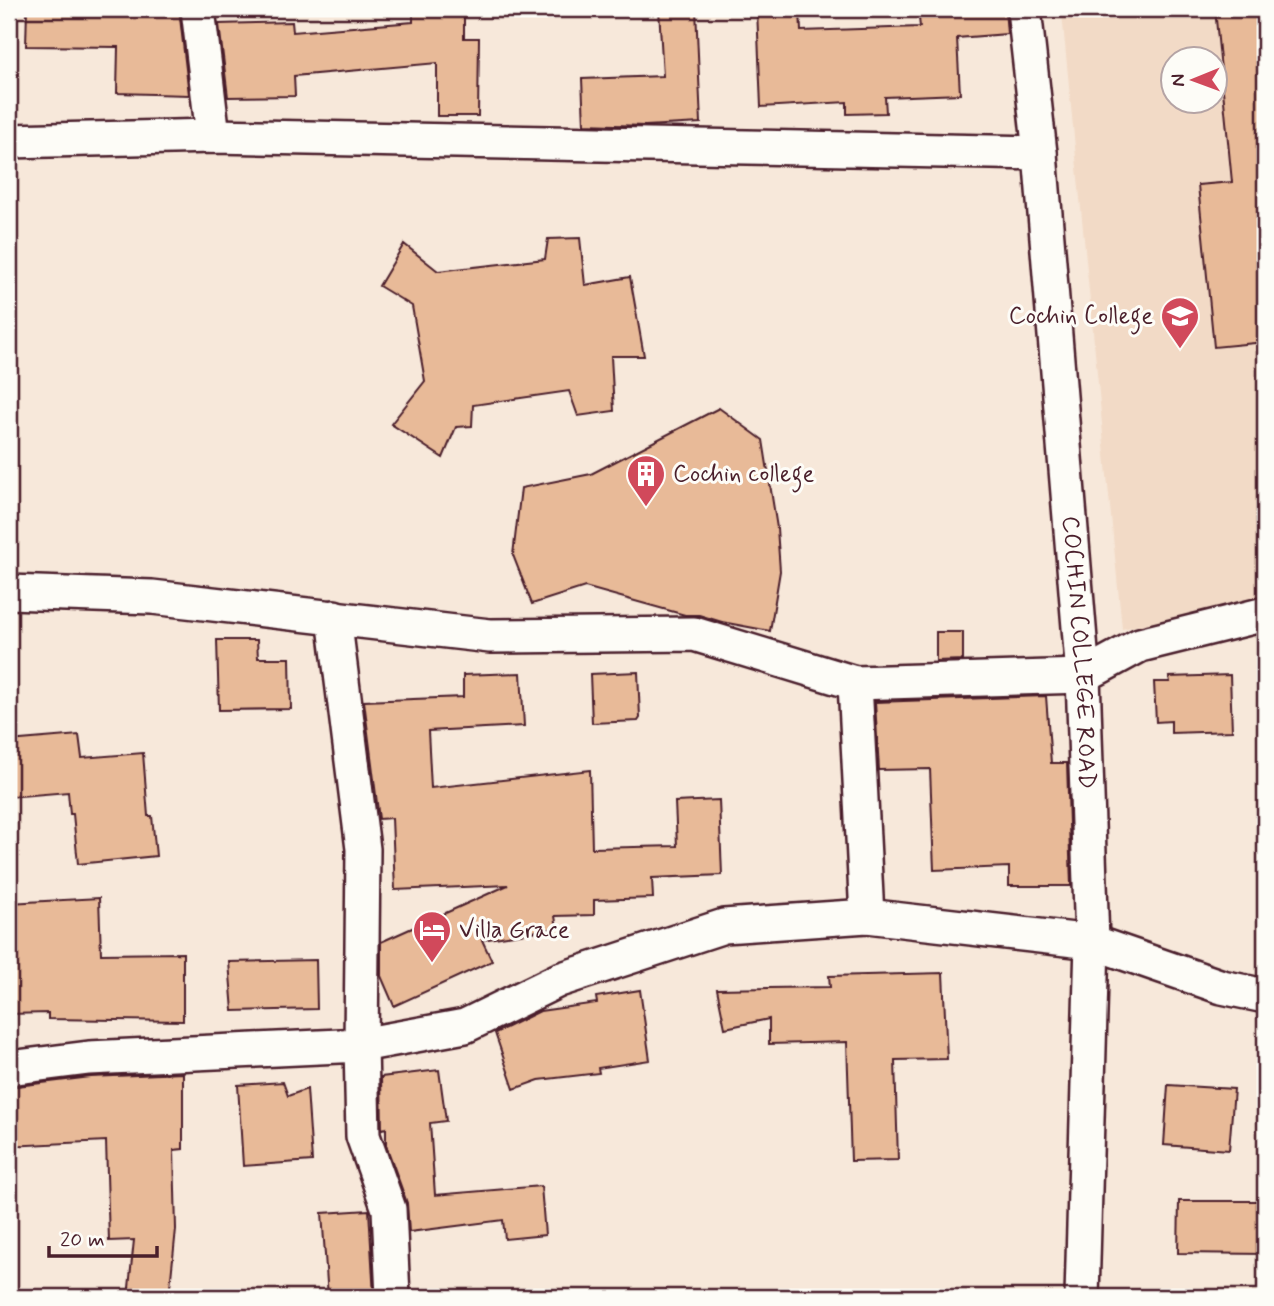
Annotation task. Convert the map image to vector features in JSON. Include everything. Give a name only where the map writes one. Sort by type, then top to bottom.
[{"type":"street","points":[[198,9],[213,136]]},
{"type":"street","name":"COCHIN COLLEGE ROAD","points":[[1024,9],[1040,153],[1083,676],[1092,942],[1082,1297]]},
{"type":"street","points":[[9,141],[213,136],[1040,153]]},
{"type":"street","points":[[9,592],[152,597],[490,636],[694,634],[855,684],[1083,676],[1140,645],[1265,614]]},
{"type":"street","points":[[334,617],[363,849],[363,1136],[389,1209],[393,1297]]},
{"type":"street","points":[[855,684],[867,916]]},
{"type":"street","points":[[9,1068],[89,1058],[361,1045],[465,1026],[559,980],[724,926],[867,916],[1092,942],[1222,988],[1265,996]]},
{"type":"shaded area","name":"Cochin College","points":[[1084,9],[1265,9],[1265,598],[1122,629],[1062,14]]},
{"type":"building","points":[[27,9],[179,9],[189,95],[117,93],[118,47],[26,46]]},
{"type":"building","points":[[413,9],[464,9],[464,38],[479,38],[478,116],[437,116],[437,63],[294,76],[295,96],[228,97],[219,24],[292,22],[293,32],[413,22]]},
{"type":"building","points":[[659,9],[696,9],[701,123],[645,126],[584,124],[582,79],[663,76]]},
{"type":"building","points":[[757,9],[800,9],[801,31],[920,27],[918,9],[1005,9],[1007,34],[957,38],[960,94],[885,97],[886,113],[847,114],[847,102],[761,107]]},
{"type":"building","points":[[1215,9],[1265,9],[1265,342],[1214,347],[1198,185],[1232,182],[1226,116],[1228,116],[1228,46],[1219,46]]},
{"type":"building","points":[[580,238],[585,285],[630,277],[644,356],[611,356],[614,411],[578,416],[569,391],[473,405],[472,426],[456,427],[443,458],[391,424],[425,381],[412,306],[379,286],[404,244],[438,271],[545,259],[548,239]]},
{"type":"building","name":"Cochin college","points":[[719,408],[763,440],[777,528],[780,571],[770,631],[699,615],[685,615],[585,587],[532,604],[513,555],[521,488],[591,474]]},
{"type":"building","points":[[936,632],[963,632],[963,660],[936,661]]},
{"type":"building","points":[[217,640],[257,640],[258,658],[290,658],[291,709],[219,710]]},
{"type":"building","points":[[638,672],[638,721],[592,723],[590,674]]},
{"type":"building","points":[[521,673],[524,726],[428,731],[431,788],[590,770],[592,848],[677,846],[675,802],[719,800],[722,875],[652,878],[653,898],[594,900],[594,915],[555,916],[557,928],[482,940],[492,961],[394,1006],[381,976],[381,942],[508,885],[395,890],[392,818],[379,819],[364,701],[463,697],[463,675]]},
{"type":"building","points":[[1230,675],[1232,731],[1171,733],[1171,721],[1156,722],[1154,682],[1170,682],[1169,677]]},
{"type":"building","points":[[1046,696],[1051,763],[1067,763],[1071,886],[1009,886],[1009,867],[934,870],[930,769],[879,770],[875,702]]},
{"type":"building","points":[[79,735],[82,758],[143,753],[148,816],[152,816],[156,856],[78,864],[68,792],[9,797],[9,741]]},
{"type":"building","points":[[99,898],[101,954],[183,953],[183,1021],[48,1019],[48,1013],[9,1014],[9,903]]},
{"type":"building","points":[[316,960],[317,1009],[233,1011],[229,962]]},
{"type":"building","points":[[943,973],[947,1059],[895,1060],[898,1160],[851,1161],[847,1042],[769,1044],[769,1019],[725,1028],[717,989],[830,987],[829,976]]},
{"type":"building","points":[[640,990],[650,1060],[598,1068],[599,1073],[539,1080],[514,1089],[495,1033],[540,1011],[597,1003],[596,997]]},
{"type":"building","points":[[439,1070],[446,1121],[430,1123],[435,1195],[541,1186],[545,1235],[505,1239],[503,1220],[409,1232],[407,1203],[386,1145],[386,1128],[382,1129],[381,1077]]},
{"type":"building","points":[[183,1073],[183,1149],[174,1150],[176,1229],[169,1297],[128,1297],[134,1240],[109,1241],[106,1141],[9,1146],[9,1087],[91,1077]]},
{"type":"building","points":[[283,1082],[288,1096],[307,1089],[312,1161],[243,1166],[238,1085]]},
{"type":"building","points":[[1168,1085],[1234,1089],[1229,1150],[1164,1145]]},
{"type":"building","points":[[1179,1201],[1265,1201],[1265,1254],[1178,1253]]},
{"type":"building","points":[[369,1210],[374,1297],[328,1297],[322,1213]]},
{"type":"place","name":"Cochin College","points":[[1180,350]]},
{"type":"place","name":"Cochin college","points":[[646,508]]},
{"type":"place","name":"Villa Grace","points":[[432,964]]}]
